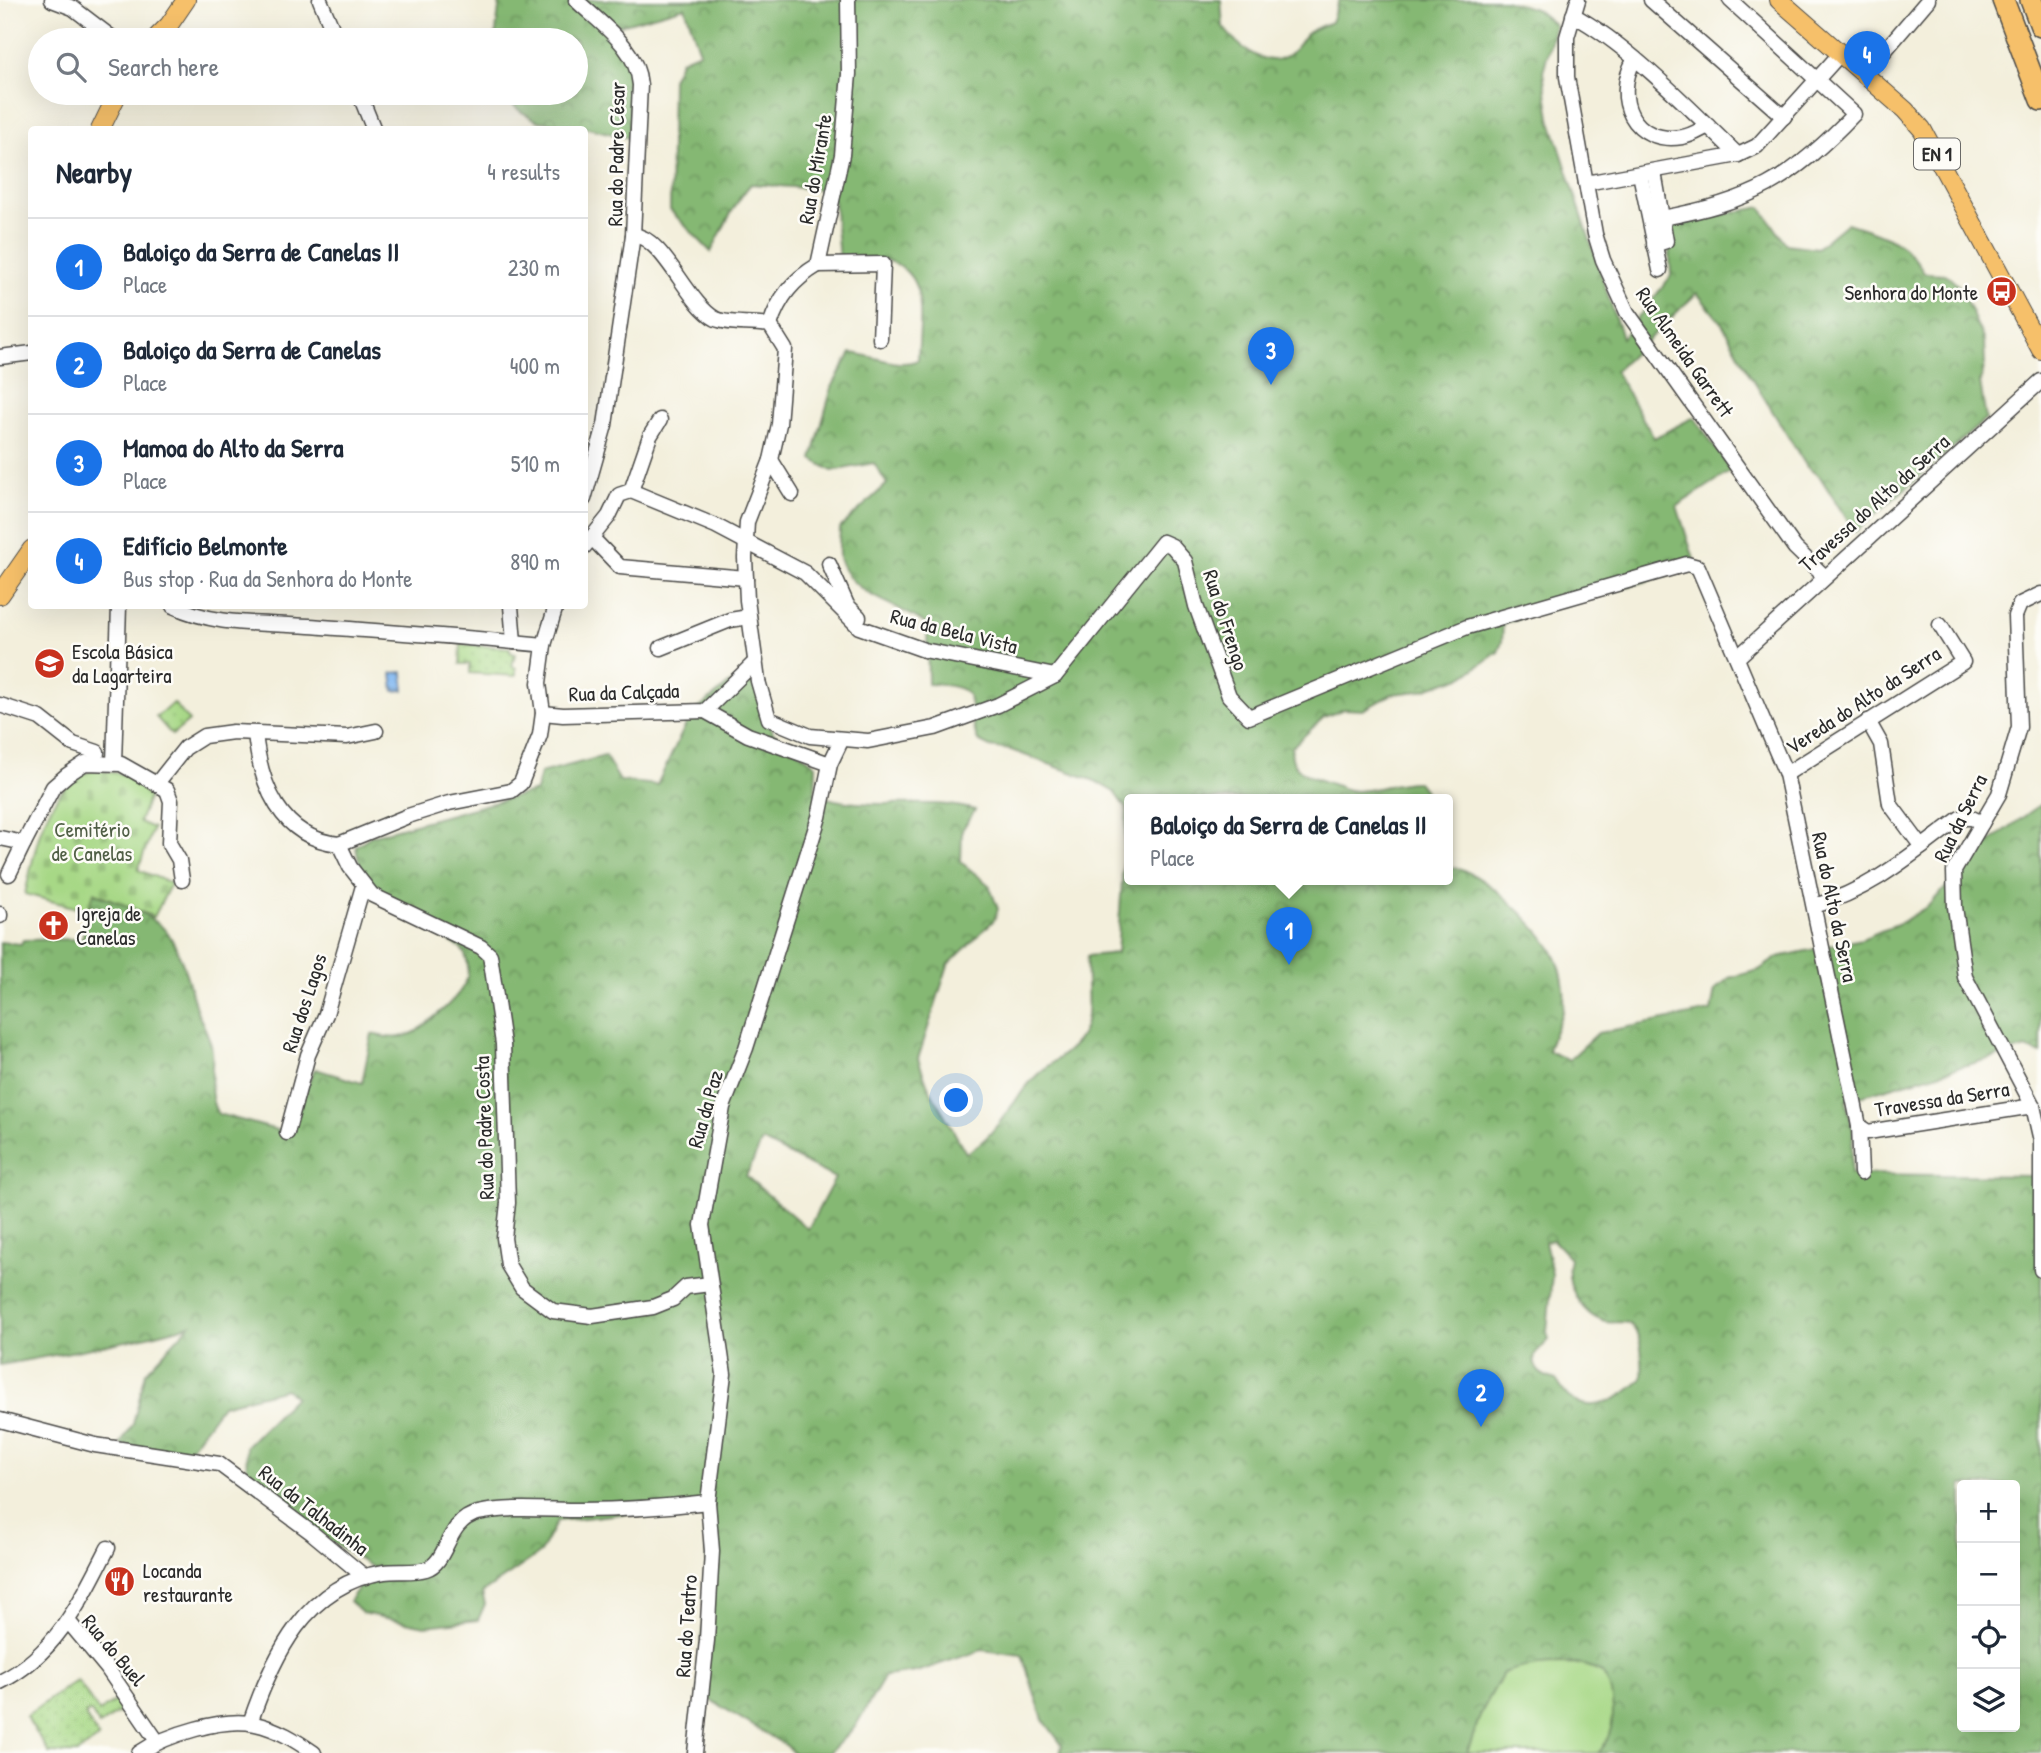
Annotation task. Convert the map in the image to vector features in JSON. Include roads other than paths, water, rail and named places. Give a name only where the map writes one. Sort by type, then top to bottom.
[{"type":"highway","points":[[2003,0],[2041,100]]},
{"type":"highway","points":[[2031,0],[2041,26]]},
{"type":"main road","points":[[164,28],[186,0]]},
{"type":"main road","name":"EN 1","points":[[1779,0],[1905,110],[1922,129],[2041,350]]},
{"type":"main road","points":[[102,126],[112,105]]},
{"type":"main road","points":[[0,595],[28,555]]},
{"type":"street","points":[[52,0],[80,12],[100,28]]},
{"type":"street","points":[[320,0],[332,28]]},
{"type":"street","name":"Rua do Padre César","points":[[576,0],[622,43],[638,69],[640,85],[633,235],[642,236],[653,245],[706,313],[719,321],[770,325]]},
{"type":"street","name":"Rua do Mirante","points":[[818,265],[842,155],[849,74],[848,0]]},
{"type":"street","points":[[1651,0],[1784,117]]},
{"type":"street","points":[[1662,218],[1707,210],[1748,197],[1791,173],[1823,146],[1854,114],[1730,0]]},
{"type":"street","points":[[1864,75],[1928,0]]},
{"type":"street","points":[[1575,4],[1591,24],[1738,155]]},
{"type":"street","name":"Rua Almeida Garrett","points":[[1575,4],[1567,37],[1567,77],[1595,234],[1603,260],[1628,312],[1795,548],[1824,576]]},
{"type":"street","points":[[1586,183],[1738,155],[1757,146],[1840,54]]},
{"type":"street","points":[[1634,61],[1626,78],[1625,97],[1628,113],[1637,123],[1651,132],[1682,137],[1708,126]]},
{"type":"street","points":[[364,105],[372,126]]},
{"type":"street","points":[[1647,173],[1662,218],[1666,241],[1654,245]]},
{"type":"street","points":[[1647,173],[1654,245],[1660,270]]},
{"type":"street","points":[[588,486],[606,425],[633,235]]},
{"type":"street","points":[[661,648],[730,620],[749,617],[746,578],[747,522],[771,460],[779,424],[785,349],[770,325],[777,303],[797,277],[818,265],[883,264],[880,339]]},
{"type":"street","points":[[0,357],[28,354]]},
{"type":"street","name":"Travessa do Alto da Serra","points":[[1737,658],[2041,381]]},
{"type":"street","points":[[660,420],[650,436],[631,491],[619,495],[589,543],[620,566],[746,578]]},
{"type":"street","points":[[771,460],[792,494]]},
{"type":"street","name":"Rua da Bela Vista","points":[[631,491],[716,526],[805,573],[859,627],[924,650],[1055,676]]},
{"type":"street","name":"Rua do Frengo","points":[[749,617],[755,661],[769,719],[810,736],[841,741],[868,741],[935,728],[998,705],[1055,676],[1163,542],[1185,561],[1200,617],[1230,696],[1249,717],[1467,627],[1687,564],[1698,568],[1737,658]]},
{"type":"street","points":[[829,564],[847,605],[879,634]]},
{"type":"street","name":"Rua da Serra","points":[[2041,594],[2020,604],[2015,616],[2019,727],[1999,794],[1954,871],[1955,906],[1965,977],[2033,1106],[2041,1141],[2041,1270]]},
{"type":"street","points":[[114,763],[119,609]]},
{"type":"street","points":[[180,609],[197,617],[222,622],[289,624],[544,645]]},
{"type":"street","points":[[511,609],[514,642]]},
{"type":"street","name":"Rua da Calçada","points":[[555,609],[544,645],[538,693],[543,713],[586,715],[705,711],[755,661]]},
{"type":"street","name":"Vereda do Alto da Serra","points":[[1786,774],[1963,662],[1940,625]]},
{"type":"street","name":"Rua do Alto da Serra","points":[[1737,658],[1786,774],[1858,1126],[1861,1173]]},
{"type":"street","points":[[0,705],[40,718],[73,744],[97,752],[96,762]]},
{"type":"street","points":[[705,711],[748,735],[830,764]]},
{"type":"street","points":[[255,733],[261,778],[276,808],[322,842],[339,844],[449,803],[511,791],[521,783],[532,762],[543,713]]},
{"type":"street","points":[[1868,721],[1881,744],[1890,804],[1922,847]]},
{"type":"street","points":[[158,782],[193,741],[219,733],[347,737],[376,731]]},
{"type":"street","name":"Rua da Paz","points":[[708,1502],[723,1374],[702,1224],[723,1107],[746,1048],[819,817],[830,764],[841,741]]},
{"type":"street","points":[[9,874],[54,786],[85,763],[96,762],[114,763],[158,782],[166,790],[171,801],[169,843],[179,860],[182,880]]},
{"type":"street","points":[[1814,906],[1846,897],[1871,885],[1960,818],[1972,818],[1982,823]]},
{"type":"street","points":[[0,838],[24,843]]},
{"type":"street","name":"Rua do Padre Costa","points":[[339,844],[363,886],[372,895],[481,947],[490,955],[503,1044],[508,1203],[504,1238],[509,1265],[522,1288],[553,1311],[592,1316],[653,1307],[673,1299],[686,1287],[710,1283]]},
{"type":"street","name":"Rua dos Lagos","points":[[287,1133],[307,1055],[326,1014],[351,918],[363,886]]},
{"type":"street","name":"Travessa da Serra","points":[[1858,1126],[1868,1132],[2033,1106]]},
{"type":"street","name":"Rua da Talhadinha","points":[[0,1420],[95,1445],[219,1464],[365,1577],[384,1572],[429,1569],[438,1562],[454,1528],[476,1514],[517,1510],[656,1508],[708,1502]]},
{"type":"street","name":"Rua do Teatro","points":[[695,1753],[707,1640],[712,1551],[708,1502]]},
{"type":"street","points":[[68,1621],[108,1548]]},
{"type":"street","points":[[250,1723],[279,1650],[303,1616],[324,1597],[365,1577]]},
{"type":"street","name":"Rua do Buel","points":[[0,1682],[16,1674],[44,1650],[68,1621],[107,1668],[157,1741]]},
{"type":"street","points":[[139,1753],[157,1741],[190,1730],[250,1723],[285,1733],[314,1753]]},
{"type":"water","points":[[403,672],[404,690],[394,691],[392,673]]},
{"type":"place","name":"Edifício Belmonte","points":[[1867,89]]},
{"type":"place","name":"Senhora do Monte","points":[[2001,292]]},
{"type":"place","name":"Mamoa do Alto da Serra","points":[[1271,385]]},
{"type":"place","name":"Escola Básica da Lagarteira","points":[[49,663]]},
{"type":"place","name":"Igreja de Canelas","points":[[53,925]]},
{"type":"place","name":"Baloiço da Serra de Canelas II","points":[[1289,965]]},
{"type":"place","name":"Baloiço da Serra de Canelas","points":[[1481,1427]]},
{"type":"place","name":"Locanda restaurante","points":[[120,1582]]},
{"type":"park label","name":"Cemitério de Canelas","points":[[92,841]]}]
